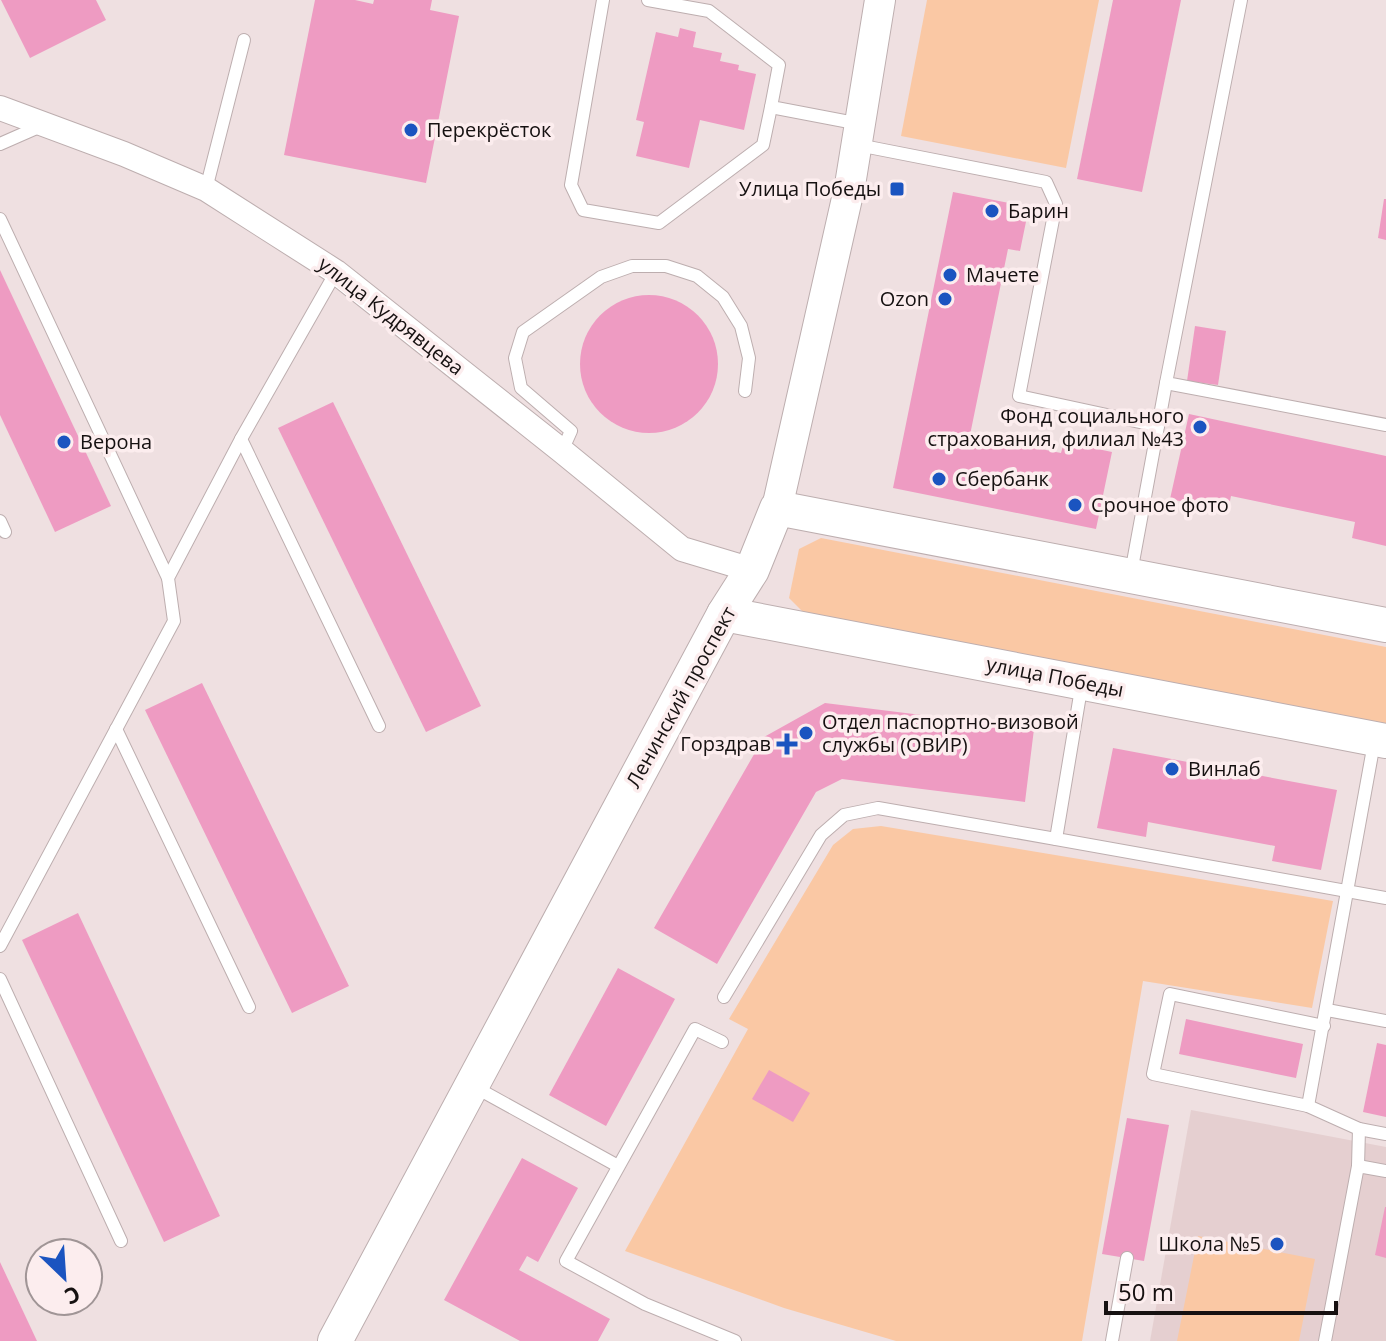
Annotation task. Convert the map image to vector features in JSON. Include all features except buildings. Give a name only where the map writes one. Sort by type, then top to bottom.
[{"type":"main road","name":"Ленинский проспект","points":[[335,1341],[724,614],[752,570],[777,508]]},
{"type":"main road","points":[[777,508],[1386,625]]},
{"type":"main road","name":"улица Победы","points":[[724,614],[1380,740]]},
{"type":"street","name":"Ленинский проспект","points":[[777,508],[816,343],[858,135],[880,0]]},
{"type":"street","name":"улица Кудрявцева","points":[[0,108],[124,154],[206,189],[336,272],[682,549],[752,570]]},
{"type":"lane","points":[[603,0],[571,185],[583,210],[659,223],[763,145],[779,65],[709,11],[648,0]]},
{"type":"lane","points":[[1130,576],[1241,0]]},
{"type":"lane","points":[[206,189],[244,40]]},
{"type":"lane","points":[[771,107],[858,135],[1046,182],[1056,204],[1019,396],[1158,426]]},
{"type":"lane","points":[[0,144],[45,124]]},
{"type":"lane","points":[[0,219],[168,578],[174,621],[0,946]]},
{"type":"lane","points":[[562,451],[571,431],[521,388],[515,358],[523,332],[601,277],[632,266],[666,266],[697,276],[723,297],[741,326],[749,358],[745,391]]},
{"type":"lane","points":[[168,578],[241,439],[336,272]]},
{"type":"lane","points":[[1166,383],[1386,425]]},
{"type":"lane","points":[[241,439],[379,726]]},
{"type":"lane","points":[[1056,839],[1082,682]]},
{"type":"lane","points":[[116,729],[249,1007]]},
{"type":"lane","points":[[1308,1106],[1348,890],[1380,740]]},
{"type":"lane","points":[[724,997],[821,835],[844,815],[878,808],[1386,898]]},
{"type":"lane","points":[[0,979],[121,1241]]},
{"type":"lane","points":[[1324,1026],[1170,994],[1153,1074],[1308,1106],[1359,1129],[1386,1134]]},
{"type":"lane","points":[[1327,1010],[1386,1021]]},
{"type":"lane","points":[[722,1042],[695,1029],[566,1261],[645,1304],[735,1341]]},
{"type":"lane","points":[[472,1085],[618,1166]]},
{"type":"lane","points":[[1325,1341],[1358,1166],[1359,1129]]},
{"type":"lane","points":[[1358,1166],[1386,1171]]},
{"type":"lane","points":[[1112,1341],[1127,1258]]},
{"type":"shaded area","points":[[927,0],[1099,0],[1066,168],[901,136]]},
{"type":"shaded area","points":[[821,538],[1386,647],[1386,726],[806,615],[789,598],[799,549]]},
{"type":"shaded area","points":[[881,826],[1333,901],[1312,1008],[1143,981],[1082,1341],[896,1341],[784,1308],[625,1251],[748,1029],[729,1019],[833,845],[853,829]]},
{"type":"shaded area","name":"Школа №5","points":[[1191,1110],[1386,1147],[1386,1341],[1150,1341]]},
{"type":"shaded area","points":[[1198,1236],[1315,1259],[1299,1341],[1177,1341]]},
{"type":"place","name":"Перекрёсток","points":[[411,130]]},
{"type":"place","name":"Улица Победы","points":[[897,189]]},
{"type":"place","name":"Барин","points":[[992,211]]},
{"type":"place","name":"Мачете","points":[[950,275]]},
{"type":"place","name":"Ozon","points":[[945,299]]},
{"type":"place","name":"Фонд социального страхования, филиал №43","points":[[1200,427]]},
{"type":"place","name":"Верона","points":[[64,442]]},
{"type":"place","name":"Сбербанк","points":[[939,479]]},
{"type":"place","name":"Срочное фото","points":[[1075,505]]},
{"type":"place","name":"Отдел паспортно-визовой службы (ОВИР)","points":[[806,733]]},
{"type":"place","name":"Горздрав","points":[[787,744]]},
{"type":"place","name":"Винлаб","points":[[1172,769]]},
{"type":"place","name":"Школа №5","points":[[1277,1244]]}]
